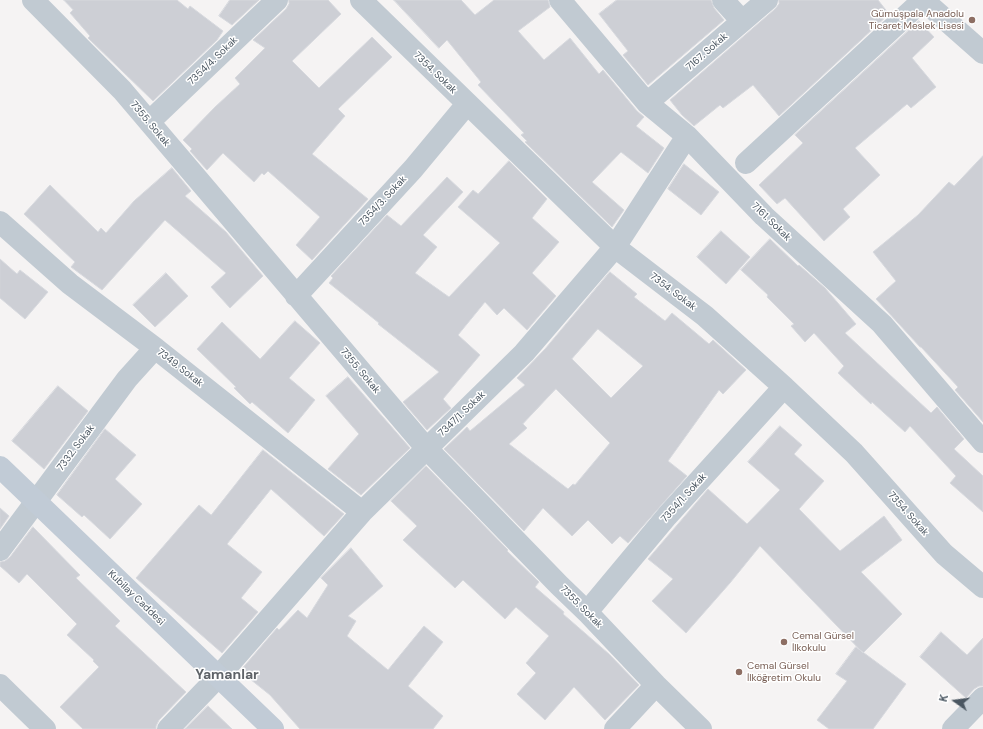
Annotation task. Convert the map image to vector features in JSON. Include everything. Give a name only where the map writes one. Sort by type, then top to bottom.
[{"type":"street","name":"7355. Sokak","points":[[33,0],[122,90],[427,449],[587,612],[656,686],[701,729]]},
{"type":"street","name":"7354/4. Sokak","points":[[149,122],[277,0]]},
{"type":"street","name":"7354. Sokak","points":[[361,0],[615,247],[705,316],[784,387],[854,453],[944,554],[983,586]]},
{"type":"street","name":"7161. Sokak","points":[[560,0],[647,103],[687,136],[764,216],[882,324],[983,442]]},
{"type":"street","points":[[724,0],[742,21]]},
{"type":"street","name":"7167. Sokak","points":[[647,103],[767,0]]},
{"type":"street","points":[[746,163],[923,0],[983,53]]},
{"type":"street","name":"7354/3. Sokak","points":[[296,296],[413,169],[467,104]]},
{"type":"street","name":"7347/1. Sokak","points":[[168,729],[218,677],[362,512],[524,353],[615,247],[687,136]]},
{"type":"street","name":"7349. Sokak","points":[[0,222],[70,284],[155,348],[362,512]]},
{"type":"street","name":"7332. Sokak","points":[[0,550],[127,379],[155,348]]},
{"type":"street","name":"7354/1. Sokak","points":[[587,612],[667,516],[784,387]]},
{"type":"street","name":"Kubilay Caddesi","points":[[0,467],[273,729]]},
{"type":"street","points":[[0,685],[45,729]]},
{"type":"street","points":[[615,729],[656,686]]},
{"type":"street","points":[[954,729],[983,698]]},
{"type":"building","points":[[64,0],[177,0],[188,9],[190,6],[223,31],[217,40],[153,101],[88,38],[90,36],[70,13],[73,10]]},
{"type":"building","points":[[230,0],[259,0],[232,25],[219,16]]},
{"type":"building","points":[[289,0],[328,0],[341,14],[292,61],[319,88],[372,37],[392,57],[338,109],[345,116],[312,154],[368,199],[312,260],[296,245],[320,217],[268,171],[264,175],[262,173],[254,182],[223,153],[207,170],[190,151],[192,149],[183,140],[240,84],[235,78],[265,48],[253,40],[286,9],[289,4]]},
{"type":"building","points":[[394,0],[461,0],[475,15],[494,0],[548,0],[550,7],[518,31],[544,60],[570,38],[599,74],[603,70],[637,111],[644,117],[636,126],[664,148],[648,173],[621,152],[592,182],[624,210],[612,227],[525,142],[527,141],[521,135],[524,133],[478,85],[481,82],[447,40],[439,48]]},
{"type":"building","points":[[617,0],[711,0],[714,8],[724,20],[648,85],[623,55],[628,51],[599,14]]},
{"type":"building","points":[[779,0],[878,0],[889,14],[779,116],[753,85],[723,108],[720,105],[694,126],[682,115],[670,100],[775,9],[779,4]]},
{"type":"building","points":[[919,21],[934,37],[912,58],[936,87],[911,108],[907,104],[855,148],[880,175],[843,209],[850,217],[824,241],[785,198],[777,204],[759,185],[803,143],[795,135]]},
{"type":"building","points":[[983,156],[983,422],[955,390],[958,387],[876,299],[896,281],[873,252],[918,215],[949,182],[954,186]]},
{"type":"building","points":[[509,161],[547,199],[532,218],[559,242],[532,273],[556,296],[527,330],[504,308],[497,315],[485,302],[458,335],[480,355],[443,399],[451,408],[427,430],[403,402],[439,372],[329,283],[333,278],[331,276],[387,215],[401,226],[447,177],[463,192],[423,235],[437,247],[415,273],[449,297],[500,243],[458,207],[473,190],[478,194]]},
{"type":"building","points":[[684,164],[719,192],[701,215],[668,189]]},
{"type":"building","points":[[172,168],[191,191],[185,196],[226,232],[263,276],[230,308],[211,287],[226,273],[165,220],[102,290],[71,267],[75,262],[24,214],[50,185],[98,232],[101,228],[106,233],[134,201]]},
{"type":"building","points":[[721,231],[750,257],[726,284],[697,257]]},
{"type":"building","points":[[770,239],[798,266],[799,265],[825,288],[856,324],[845,333],[931,413],[937,407],[964,439],[954,449],[983,476],[983,512],[950,483],[956,476],[910,426],[905,432],[872,402],[871,404],[838,373],[844,366],[814,333],[805,342],[791,326],[794,324],[767,297],[768,295],[741,270]]},
{"type":"building","points":[[0,259],[17,274],[20,270],[48,292],[25,319],[0,298]]},
{"type":"building","points":[[610,272],[637,294],[634,297],[665,321],[672,313],[709,344],[713,340],[746,370],[723,394],[719,390],[668,461],[687,476],[628,543],[620,536],[612,544],[588,520],[572,536],[543,508],[524,531],[444,449],[467,427],[470,431],[525,385],[517,378],[545,349]],"holes":[[[598,329],[643,366],[611,398],[572,359]],[[556,389],[610,443],[575,485],[573,484],[568,489],[509,444],[527,428],[523,424]]]},
{"type":"building","points":[[166,273],[188,296],[155,327],[133,305]]},
{"type":"building","points":[[295,321],[320,343],[289,378],[315,400],[288,433],[252,402],[250,404],[234,388],[236,387],[197,349],[222,322],[260,359]]},
{"type":"building","points":[[348,377],[410,448],[361,495],[328,469],[359,434],[326,396]]},
{"type":"building","points":[[58,386],[88,411],[44,469],[12,441]]},
{"type":"building","points":[[780,426],[802,445],[794,454],[824,481],[799,509],[840,551],[884,516],[902,540],[861,572],[902,614],[863,653],[760,546],[686,633],[652,601],[673,579],[648,559],[708,489],[747,524],[780,490],[748,462]]},
{"type":"building","points":[[105,429],[136,455],[115,479],[142,504],[110,539],[84,515],[82,517],[57,495]]},
{"type":"building","points":[[263,450],[344,514],[324,536],[271,489],[227,544],[262,572],[241,598],[258,612],[222,653],[136,578],[199,505],[211,515]]},
{"type":"building","points":[[426,466],[508,550],[507,551],[539,582],[535,587],[564,612],[563,614],[609,654],[639,685],[605,720],[574,687],[545,720],[517,694],[536,673],[526,663],[549,636],[516,607],[505,619],[463,580],[455,588],[403,540],[417,526],[391,501]]},
{"type":"building","points":[[0,508],[9,516],[0,529]]},
{"type":"building","points":[[33,527],[80,575],[76,578],[120,621],[115,626],[186,692],[159,720],[156,729],[83,729],[60,707],[99,667],[93,661],[94,660],[67,635],[77,624],[27,574],[19,583],[0,566],[0,562],[5,561],[10,557]]},
{"type":"building","points":[[351,548],[383,586],[348,616],[356,621],[347,636],[388,670],[424,626],[443,642],[408,686],[443,716],[433,729],[300,729],[270,695],[240,671],[277,628],[279,630],[298,610],[307,618],[328,585],[321,578]]},
{"type":"building","points":[[941,632],[967,655],[983,638],[983,686],[979,686],[974,689],[966,698],[920,657]]},
{"type":"building","points":[[856,647],[906,684],[873,729],[829,729],[817,720],[847,681],[836,674]]},
{"type":"building","points":[[208,706],[232,729],[185,729]]},
{"type":"place","name":"Gümüşpala Anadolu Ticaret Meslek Lisesi","points":[[972,20]]},
{"type":"place","name":"Cemal Gürsel İlkokulu","points":[[784,642]]},
{"type":"place","name":"Cemal Gürsel İlköğretim Okulu","points":[[739,672]]},
{"type":"district","name":"Yamanlar","points":[[227,675]]}]
